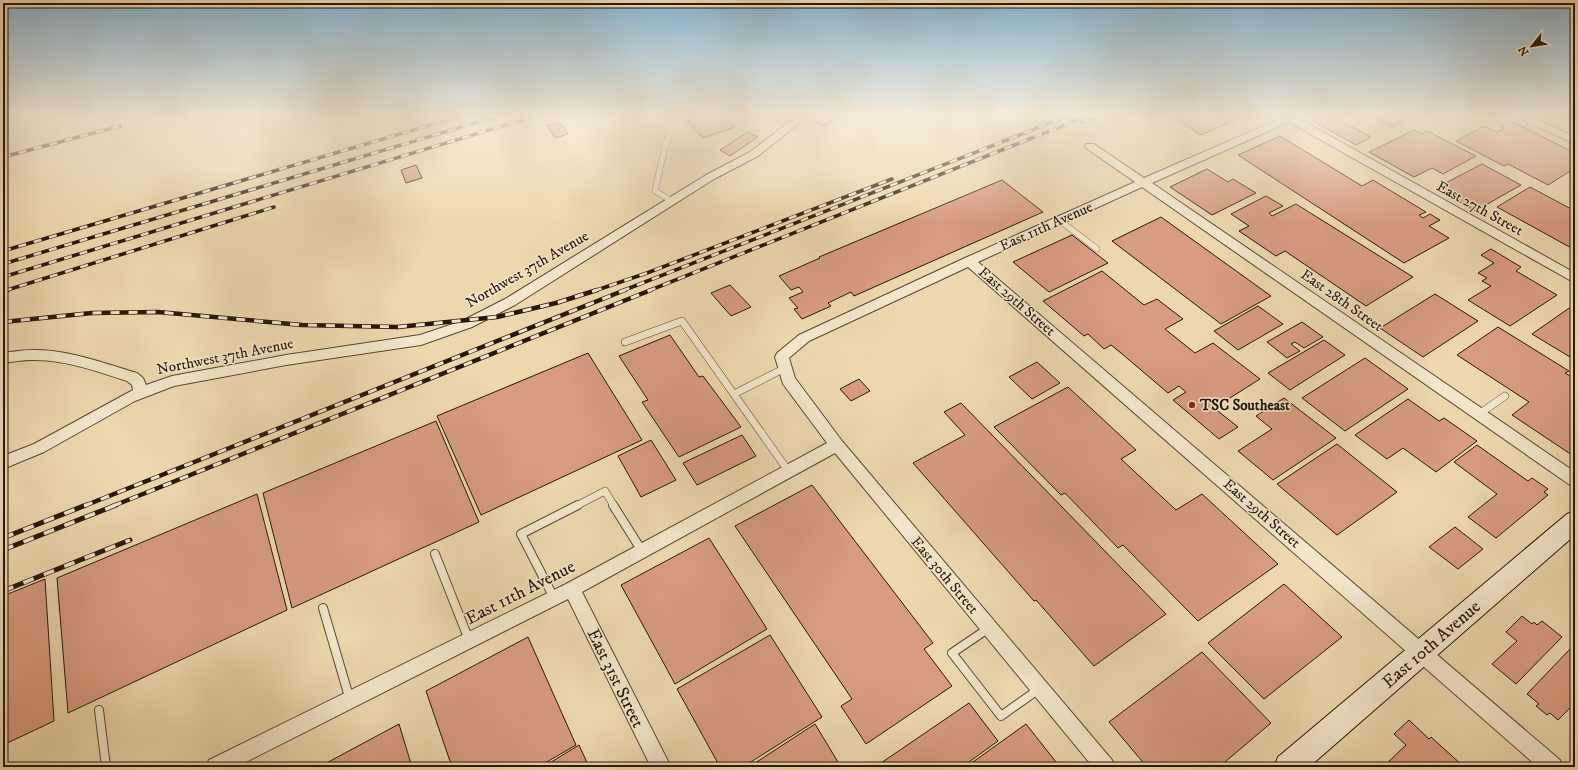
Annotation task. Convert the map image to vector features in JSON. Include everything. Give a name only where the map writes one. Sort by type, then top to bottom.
[{"type":"street","name":"Northwest 37th Avenue","points":[[3,463],[39,448],[108,408],[141,392],[183,378],[286,360],[412,341],[436,336],[478,319],[505,306],[710,177],[757,152]]},
{"type":"street","name":"East 28th Street","points":[[1099,152],[1575,480]]},
{"type":"street","name":"East 11th Avenue","points":[[786,374],[782,357],[804,338],[969,261],[1210,152]]},
{"type":"street","name":"East 27th Street","points":[[1353,152],[1575,278]]},
{"type":"street","name":"East 29th Street","points":[[969,261],[1421,651],[1553,767]]},
{"type":"street","name":"Northwest 37th Avenue","points":[[3,358],[31,355],[52,356],[82,362],[132,377],[138,382],[141,392]]},
{"type":"street","name":"East 30th Street","points":[[786,374],[837,446],[1105,767]]},
{"type":"street","name":"East 11th Avenue","points":[[216,767],[572,589],[837,446]]},
{"type":"street","name":"East 10th Avenue","points":[[1288,767],[1421,651],[1575,521]]},
{"type":"street","name":"East 31st Street","points":[[572,589],[660,767]]},
{"type":"lane","points":[[664,152],[655,191],[672,201]]},
{"type":"lane","points":[[1059,220],[1097,249]]},
{"type":"lane","points":[[625,342],[682,321],[789,472]]},
{"type":"lane","points":[[734,394],[786,374]]},
{"type":"lane","points":[[1479,414],[1505,396]]},
{"type":"lane","points":[[554,598],[521,534],[605,491],[642,551]]},
{"type":"lane","points":[[435,554],[469,640]]},
{"type":"lane","points":[[324,608],[350,700]]},
{"type":"lane","points":[[989,628],[952,653],[1001,716],[1040,688]]},
{"type":"lane","points":[[99,710],[106,767]]},
{"type":"building","points":[[723,152],[736,152],[730,156]]},
{"type":"building","points":[[1245,152],[1306,152],[1362,186],[1373,180],[1426,212],[1419,215],[1423,218],[1430,214],[1440,220],[1429,226],[1449,238],[1404,263],[1238,155]]},
{"type":"building","points":[[1369,152],[1468,152],[1476,156],[1443,174],[1432,168],[1414,177]]},
{"type":"building","points":[[1477,152],[1575,153],[1575,168],[1548,185],[1508,164],[1504,166]]},
{"type":"building","points":[[1482,164],[1521,185],[1475,211],[1436,188]]},
{"type":"building","points":[[416,165],[422,178],[406,183],[401,170]]},
{"type":"building","points":[[1207,169],[1228,182],[1233,179],[1256,193],[1212,215],[1170,187]]},
{"type":"building","points":[[1002,180],[1043,212],[854,296],[851,292],[828,303],[831,306],[802,319],[794,309],[798,308],[789,298],[803,292],[799,287],[791,290],[779,276],[820,258],[819,257]]},
{"type":"building","points":[[1530,187],[1575,211],[1575,250],[1497,207]]},
{"type":"building","points":[[1266,196],[1283,206],[1269,213],[1272,216],[1296,204],[1413,277],[1366,306],[1285,251],[1276,256],[1239,231],[1249,226],[1231,214]]},
{"type":"building","points":[[1161,217],[1271,296],[1221,324],[1112,241]]},
{"type":"building","points":[[1072,235],[1108,263],[1049,292],[1013,262]]},
{"type":"building","points":[[1491,249],[1521,267],[1516,271],[1557,295],[1510,326],[1468,300],[1491,286],[1482,281],[1487,278],[1478,273],[1494,263],[1481,255]]},
{"type":"building","points":[[1102,271],[1144,305],[1157,299],[1183,319],[1165,329],[1195,353],[1213,343],[1260,379],[1214,408],[1238,427],[1219,439],[1173,400],[1186,392],[1179,386],[1168,393],[1111,345],[1104,349],[1088,334],[1084,336],[1043,301]]},
{"type":"building","points":[[730,285],[751,307],[731,316],[711,293]]},
{"type":"building","points":[[1435,294],[1478,321],[1423,357],[1380,328]]},
{"type":"building","points":[[1575,304],[1575,360],[1532,334]]},
{"type":"building","points":[[1258,306],[1283,324],[1238,350],[1214,331]]},
{"type":"building","points":[[1302,322],[1323,337],[1304,348],[1295,342],[1291,344],[1300,351],[1287,358],[1267,342]]},
{"type":"building","points":[[1498,327],[1569,371],[1565,373],[1575,379],[1575,457],[1512,415],[1529,402],[1457,355]]},
{"type":"building","points":[[670,335],[699,377],[703,376],[741,427],[679,457],[642,402],[648,400],[619,356]]},
{"type":"building","points":[[1324,340],[1345,355],[1290,390],[1268,373]]},
{"type":"building","points":[[588,353],[642,440],[481,515],[437,416]]},
{"type":"building","points":[[1365,358],[1408,389],[1345,431],[1302,398]]},
{"type":"building","points":[[1037,362],[1060,383],[1032,399],[1009,377]]},
{"type":"building","points":[[859,379],[870,391],[851,401],[840,389]]},
{"type":"building","points":[[1068,387],[1136,450],[1121,459],[1176,510],[1202,494],[1278,564],[1198,621],[1123,545],[1118,548],[1065,493],[1061,495],[994,427]]},
{"type":"building","points":[[1284,398],[1336,438],[1273,480],[1238,451],[1272,429],[1256,416]]},
{"type":"building","points":[[1408,399],[1439,421],[1444,418],[1477,441],[1436,472],[1403,448],[1387,459],[1355,435]]},
{"type":"building","points":[[961,403],[1166,614],[1094,666],[1036,600],[1034,601],[913,463],[965,435],[944,412]]},
{"type":"building","points":[[436,421],[479,522],[292,608],[263,493]]},
{"type":"building","points":[[742,435],[756,456],[697,485],[683,463]]},
{"type":"building","points":[[651,440],[676,480],[641,497],[618,456]]},
{"type":"building","points":[[1337,444],[1397,492],[1337,535],[1277,484]]},
{"type":"building","points":[[1477,445],[1528,481],[1532,478],[1548,489],[1544,492],[1548,495],[1496,538],[1468,517],[1497,494],[1454,462]]},
{"type":"building","points":[[812,485],[933,643],[924,649],[952,686],[866,744],[841,706],[852,699],[735,526]]},
{"type":"building","points":[[257,494],[287,610],[68,713],[57,578]]},
{"type":"building","points":[[1455,527],[1483,549],[1458,569],[1429,547]]},
{"type":"building","points":[[709,538],[767,629],[675,684],[621,585]]},
{"type":"building","points":[[45,579],[54,721],[3,745],[3,596]]},
{"type":"building","points":[[1284,584],[1342,637],[1264,699],[1208,643]]},
{"type":"building","points":[[1522,616],[1532,624],[1534,622],[1537,625],[1542,621],[1562,637],[1516,684],[1492,664],[1517,641],[1506,632]]},
{"type":"building","points":[[770,635],[822,717],[743,767],[720,767],[677,689]]},
{"type":"building","points":[[528,637],[576,745],[538,767],[452,767],[426,691]]},
{"type":"building","points":[[1571,648],[1575,651],[1575,703],[1558,720],[1550,713],[1547,715],[1536,706],[1539,704],[1527,694]]},
{"type":"building","points":[[1202,652],[1271,723],[1219,767],[1147,767],[1109,722]]},
{"type":"building","points":[[969,703],[998,741],[962,767],[884,767],[881,763]]},
{"type":"building","points":[[1409,720],[1429,739],[1431,737],[1463,766],[1383,767],[1406,745],[1394,734]]},
{"type":"building","points":[[399,724],[412,767],[319,767]]},
{"type":"building","points":[[815,724],[841,767],[749,767]]},
{"type":"building","points":[[1026,724],[1060,767],[966,767]]},
{"type":"building","points":[[579,745],[589,767],[543,767]]},
{"type":"railway","points":[[3,157],[22,152]]},
{"type":"railway","points":[[3,251],[339,152]]},
{"type":"railway","points":[[3,264],[378,152]]},
{"type":"railway","points":[[3,277],[416,152]]},
{"type":"railway","points":[[622,291],[976,152]]},
{"type":"railway","points":[[648,291],[997,152]]},
{"type":"railway","points":[[596,290],[647,273],[892,179]]},
{"type":"railway","points":[[6,290],[274,207]]},
{"type":"railway","points":[[3,322],[92,313],[158,312],[302,325],[398,327],[497,317],[556,303],[596,290]]},
{"type":"railway","points":[[84,506],[625,290]]},
{"type":"railway","points":[[113,506],[651,290]]},
{"type":"railway","points":[[3,538],[86,505]]},
{"type":"railway","points":[[3,550],[116,505]]},
{"type":"railway","points":[[3,591],[130,540]]},
{"type":"place","name":"TSC Southeast","points":[[1192,405]]}]
